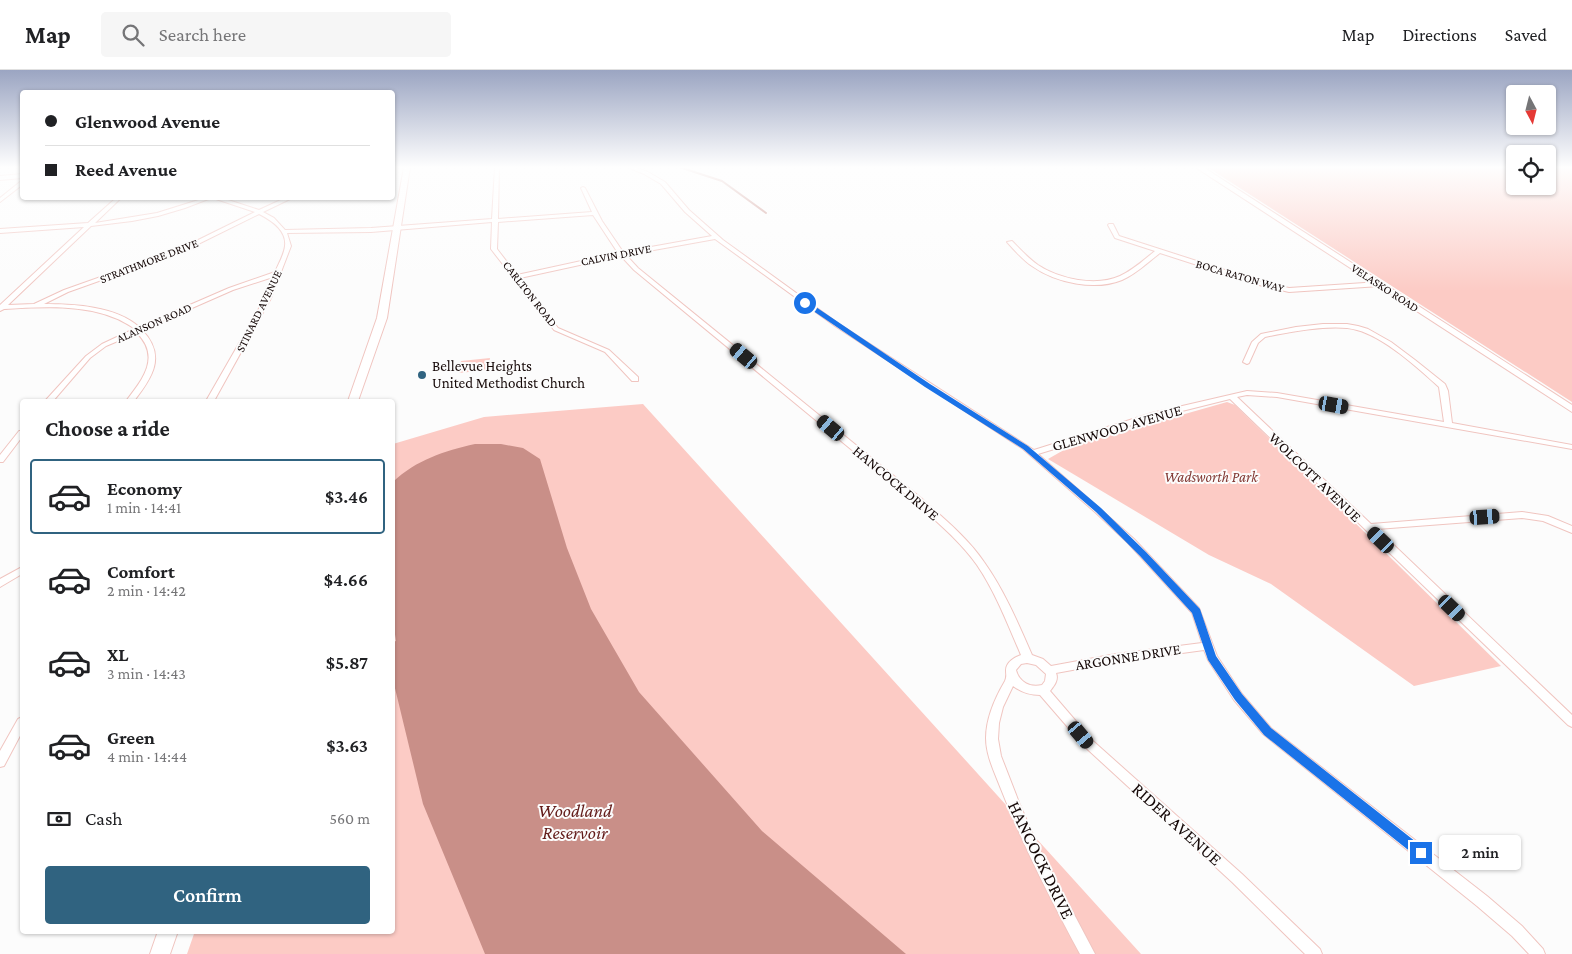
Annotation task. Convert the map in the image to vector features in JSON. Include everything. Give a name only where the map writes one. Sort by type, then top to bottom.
[{"type":"main road","points":[[354,399],[382,318],[399,208]]},
{"type":"main road","points":[[160,954],[167,934]]},
{"type":"street","points":[[1,307],[107,208]]},
{"type":"street","points":[[0,231],[124,222],[158,215],[178,208]]},
{"type":"street","points":[[245,208],[278,222],[286,231],[342,231],[396,228],[594,213]]},
{"type":"street","name":"STRATHMORE DRIVE","points":[[36,305],[66,291],[161,259],[267,208]]},
{"type":"street","name":"CARLTON ROAD","points":[[495,208],[494,248],[556,329],[608,351],[635,379]]},
{"type":"street","name":"HANCOCK DRIVE","points":[[592,208],[621,254],[636,269],[918,500],[961,540],[981,564],[1012,622],[1028,659],[1013,664],[1011,668],[1012,678],[996,714],[992,739],[995,755],[1020,822],[1045,875],[1088,954]]},
{"type":"street","name":"GLENWOOD AVENUE","points":[[684,208],[716,237],[837,325],[1032,453],[1155,415],[1247,393],[1277,395],[1572,447]]},
{"type":"street","name":"VELASKO ROAD","points":[[1262,208],[1572,409]]},
{"type":"street","name":"BOCA RATON WAY","points":[[1111,224],[1117,237],[1261,284],[1289,290],[1380,284]]},
{"type":"street","name":"STINARD AVENUE","points":[[211,399],[244,344],[279,273],[288,246],[286,231]]},
{"type":"street","name":"CALVIN DRIVE","points":[[516,277],[621,254],[716,237]]},
{"type":"street","points":[[1010,242],[1038,268],[1055,276],[1077,281],[1099,282],[1121,279],[1160,251]]},
{"type":"street","name":"ALANSON ROAD","points":[[51,399],[88,357],[104,346],[248,282],[279,273]]},
{"type":"street","points":[[1,307],[36,305],[100,312],[121,318],[140,329],[150,344],[152,357],[150,372],[131,399]]},
{"type":"street","points":[[1247,362],[1255,342],[1263,335],[1344,326],[1366,330],[1410,359],[1442,386],[1448,425]]},
{"type":"street","name":"WOLCOTT AVENUE","points":[[1232,396],[1570,717]]},
{"type":"street","points":[[0,460],[20,435]]},
{"type":"street","points":[[1032,453],[1098,510],[1179,591],[1196,611],[1212,657],[1238,697],[1267,732],[1482,902],[1517,931],[1538,954]]},
{"type":"street","points":[[1367,526],[1522,515],[1544,518],[1572,530]]},
{"type":"street","points":[[0,584],[20,571]]},
{"type":"street","name":"ARGONNE DRIVE","points":[[1050,670],[1116,658],[1207,646]]},
{"type":"street","points":[[1012,678],[1016,683],[1028,690],[1042,690],[1050,684],[1052,675],[1050,670],[1040,662],[1028,659]]},
{"type":"street","name":"RIDER AVENUE","points":[[1042,690],[1089,744],[1237,878],[1315,954]]},
{"type":"street","points":[[0,762],[20,726]]},
{"type":"green space","points":[[1271,208],[1572,208],[1572,402]]},
{"type":"green space","points":[[490,358],[488,370],[459,373],[461,361]]},
{"type":"green space","name":"Wadsworth Park","points":[[1227,402],[1235,405],[1501,666],[1414,686],[1271,584],[1209,555],[1048,459],[1069,447]]},
{"type":"green space","points":[[643,404],[1141,954],[187,954],[194,934],[395,934],[395,443],[484,417]]},
{"type":"water","name":"Woodland Reservoir","points":[[475,444],[501,444],[523,448],[540,459],[567,548],[591,609],[639,692],[762,831],[906,954],[485,954],[423,804],[395,688],[395,480],[421,462],[452,450]]},
{"type":"waterway","points":[[759,208],[766,213]]},
{"type":"place","name":"Bellevue Heights United Methodist Church","points":[[422,375]]},
{"type":"route","points":[[805,303],[928,385],[1026,447],[1098,510],[1131,541],[1196,611],[1212,657],[1238,697],[1267,732],[1421,853]]}]
